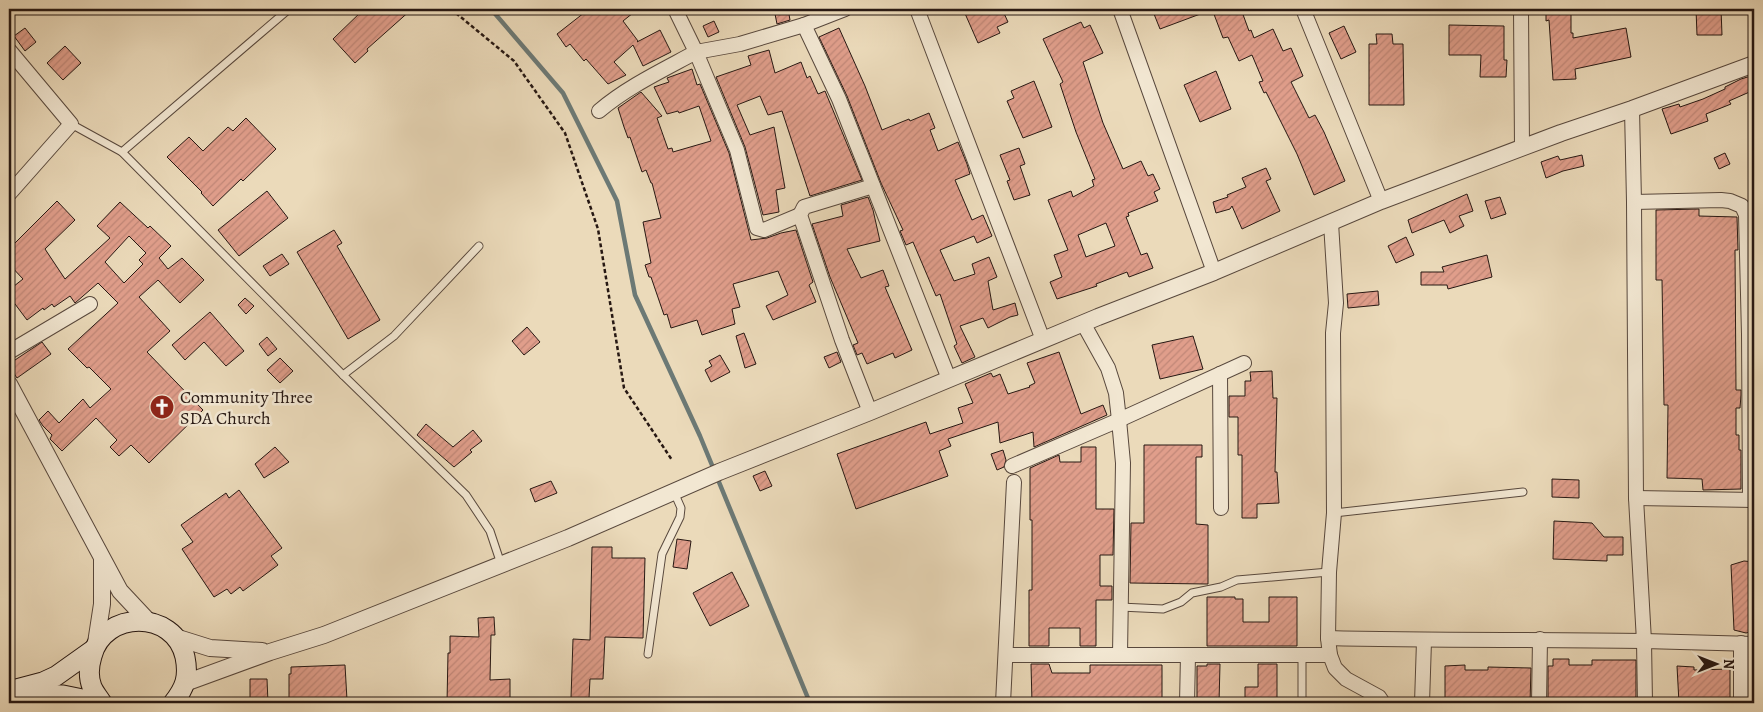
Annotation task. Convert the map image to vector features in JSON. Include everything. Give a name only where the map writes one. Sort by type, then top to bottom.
[{"type":"main road","points":[[9,693],[56,676],[95,646],[110,629],[129,621],[149,622],[163,627],[175,637],[184,651],[187,667],[181,695]]},
{"type":"main road","points":[[95,646],[89,667],[92,686],[102,703]]},
{"type":"main road","points":[[9,693],[63,695],[102,703]]},
{"type":"street","points":[[675,9],[696,52],[737,150],[757,228],[764,230],[800,216]]},
{"type":"street","points":[[599,111],[655,74],[696,52],[740,44],[804,25],[845,9]]},
{"type":"street","points":[[917,9],[1043,340]]},
{"type":"street","points":[[1120,9],[1214,272]]},
{"type":"street","points":[[1303,9],[1381,201]]},
{"type":"street","points":[[1521,9],[1522,147]]},
{"type":"street","points":[[804,25],[839,99],[948,379]]},
{"type":"street","points":[[9,194],[71,124],[11,58]]},
{"type":"street","points":[[181,695],[270,652],[324,634],[568,538],[719,472],[870,412],[1083,323],[1214,272],[1381,201],[1522,147],[1754,64]]},
{"type":"street","points":[[1632,109],[1636,498],[1646,703]]},
{"type":"street","points":[[870,412],[842,340],[800,216],[804,207],[873,186]]},
{"type":"street","points":[[1634,202],[1721,200],[1742,206],[1746,214],[1752,333],[1752,500],[1636,498]]},
{"type":"street","points":[[1332,223],[1336,303],[1333,333],[1334,513],[1329,572],[1328,638],[1330,655],[1335,668],[1346,679],[1379,697],[1384,703]]},
{"type":"street","points":[[9,352],[90,304]]},
{"type":"street","points":[[1083,323],[1108,368],[1116,393],[1122,463],[1120,654]]},
{"type":"street","points":[[1012,466],[1244,363]]},
{"type":"street","points":[[1220,374],[1221,508]]},
{"type":"street","points":[[9,384],[120,591],[149,622]]},
{"type":"street","points":[[1003,703],[1014,482]]},
{"type":"street","points":[[95,646],[102,604],[102,555]]},
{"type":"street","points":[[175,637],[210,648],[270,652]]},
{"type":"street","points":[[1328,638],[1424,641],[1540,639],[1747,643],[1741,703]]},
{"type":"street","points":[[1539,703],[1540,639]]},
{"type":"street","points":[[1422,703],[1424,641]]},
{"type":"street","points":[[1006,655],[1330,655]]},
{"type":"street","points":[[1188,655],[1188,703]]},
{"type":"lane","points":[[122,152],[289,9]]},
{"type":"lane","points":[[71,124],[122,152],[466,496],[490,531],[501,564]]},
{"type":"lane","points":[[343,375],[394,336],[479,246]]},
{"type":"lane","points":[[648,654],[662,554],[680,517],[680,508],[674,492]]},
{"type":"lane","points":[[1334,513],[1523,492]]},
{"type":"lane","points":[[1120,608],[1163,609],[1181,602],[1192,593],[1221,587],[1237,580],[1329,572]]},
{"type":"lane","points":[[1302,655],[1302,703]]},
{"type":"path","points":[[451,9],[514,61],[565,133],[598,229],[624,388],[672,460]]},
{"type":"building","points":[[364,9],[412,9],[367,49],[368,51],[355,63],[333,39]]},
{"type":"building","points":[[589,9],[638,9],[623,21],[637,42],[660,30],[671,52],[643,66],[633,45],[614,62],[626,75],[608,84],[586,59],[584,61],[570,44],[566,47],[557,34]]},
{"type":"building","points":[[774,9],[788,9],[790,20],[777,24]]},
{"type":"building","points":[[963,9],[1002,9],[1008,22],[997,27],[1000,33],[978,43]]},
{"type":"building","points":[[1152,9],[1210,9],[1211,10],[1160,29]]},
{"type":"building","points":[[1212,9],[1241,9],[1249,31],[1251,30],[1254,38],[1273,29],[1283,51],[1291,48],[1303,76],[1291,82],[1309,118],[1315,115],[1345,181],[1314,195],[1297,154],[1266,92],[1264,93],[1259,82],[1263,81],[1252,55],[1239,61],[1228,37],[1223,38]]},
{"type":"building","points":[[1546,9],[1571,9],[1571,33],[1573,33],[1573,38],[1626,28],[1631,57],[1575,69],[1576,79],[1553,80],[1549,20],[1546,21]]},
{"type":"building","points":[[1696,9],[1721,9],[1722,35],[1697,35]]},
{"type":"building","points":[[714,21],[719,32],[708,37],[703,26]]},
{"type":"building","points":[[1081,22],[1084,28],[1090,25],[1103,53],[1083,62],[1103,123],[1123,169],[1141,161],[1148,176],[1153,174],[1160,189],[1154,192],[1158,201],[1128,213],[1129,216],[1126,217],[1141,255],[1147,253],[1153,268],[1129,277],[1127,272],[1096,284],[1097,286],[1057,299],[1050,282],[1062,277],[1054,255],[1068,250],[1048,200],[1071,191],[1073,197],[1094,186],[1092,180],[1095,179],[1076,132],[1060,84],[1063,82],[1043,39]],"holes":[[[1106,223],[1115,246],[1086,257],[1078,235]]]},
{"type":"building","points":[[1449,25],[1504,26],[1504,60],[1507,60],[1506,77],[1480,77],[1481,55],[1449,55]]},
{"type":"building","points":[[1344,26],[1356,52],[1341,59],[1329,33]]},
{"type":"building","points":[[25,28],[36,42],[25,51],[14,36]]},
{"type":"building","points":[[839,28],[882,130],[929,113],[935,128],[930,130],[938,151],[958,142],[967,164],[970,174],[955,180],[972,220],[983,215],[992,236],[977,243],[974,236],[940,250],[954,281],[975,274],[972,264],[989,257],[997,277],[988,281],[993,310],[1015,303],[1018,315],[988,328],[983,318],[960,326],[975,357],[962,363],[954,346],[957,344],[940,294],[936,296],[913,242],[906,245],[900,231],[903,230],[881,183],[847,96],[819,37]]},
{"type":"building","points":[[1376,34],[1392,34],[1393,44],[1403,44],[1404,105],[1369,105],[1369,44],[1377,44]]},
{"type":"building","points":[[65,46],[81,63],[63,80],[47,63]]},
{"type":"building","points":[[769,50],[775,73],[801,62],[807,78],[810,76],[818,94],[825,91],[862,180],[810,196],[782,111],[768,115],[760,96],[737,105],[750,135],[774,127],[785,188],[776,190],[779,212],[763,215],[745,147],[716,77],[751,65],[748,56]]},
{"type":"building","points":[[692,69],[697,85],[700,84],[729,153],[751,240],[767,238],[796,230],[813,282],[809,285],[816,302],[773,320],[766,306],[788,295],[778,271],[733,284],[740,307],[732,309],[735,324],[702,335],[697,320],[671,328],[667,314],[664,315],[651,277],[649,277],[645,265],[651,263],[643,222],[661,218],[652,183],[646,170],[642,172],[618,108],[641,92],[662,116],[657,118],[668,149],[672,148],[673,152],[711,141],[699,106],[679,113],[678,111],[667,114],[654,87],[669,82],[667,78]]},
{"type":"building","points":[[1216,71],[1231,109],[1200,122],[1184,85]]},
{"type":"building","points":[[1754,75],[1754,90],[1729,101],[1731,104],[1706,114],[1708,121],[1671,134],[1662,109],[1679,104],[1680,107],[1703,99],[1741,79]]},
{"type":"building","points":[[1034,81],[1052,127],[1023,138],[1007,101],[1014,98],[1011,91]]},
{"type":"building","points":[[246,118],[276,149],[243,181],[241,179],[213,206],[202,192],[167,157],[189,137],[203,151],[228,127],[233,131]]},
{"type":"building","points":[[1019,148],[1025,164],[1020,166],[1030,195],[1014,200],[1007,181],[1010,180],[1000,155]]},
{"type":"building","points":[[1725,153],[1730,164],[1719,169],[1714,158]]},
{"type":"building","points":[[1582,155],[1584,166],[1563,171],[1546,178],[1541,162],[1558,156],[1560,160]]},
{"type":"building","points":[[1266,168],[1271,179],[1266,181],[1280,211],[1242,229],[1232,206],[1230,209],[1216,213],[1213,202],[1228,197],[1227,195],[1246,187],[1242,178]]},
{"type":"building","points":[[267,191],[288,218],[239,256],[218,230]]},
{"type":"building","points":[[1467,194],[1473,211],[1459,216],[1464,226],[1450,233],[1444,220],[1412,233],[1408,220]]},
{"type":"building","points":[[868,197],[880,241],[847,249],[861,278],[883,270],[889,286],[885,287],[912,350],[895,358],[893,353],[867,364],[862,353],[857,355],[853,345],[858,343],[830,277],[812,224],[843,216],[841,205]]},
{"type":"building","points":[[1500,197],[1506,214],[1491,219],[1485,201]]},
{"type":"building","points":[[57,201],[75,220],[45,249],[65,279],[110,238],[97,226],[120,202],[171,246],[159,258],[168,269],[182,258],[204,280],[180,303],[158,280],[139,297],[170,331],[147,352],[203,410],[149,463],[131,445],[119,456],[110,447],[117,440],[96,418],[62,451],[50,439],[52,435],[39,420],[48,411],[59,423],[83,399],[90,408],[111,389],[68,349],[118,303],[98,283],[75,303],[70,296],[54,307],[52,304],[44,310],[43,308],[27,320],[9,296],[9,290],[23,279],[9,264],[9,249]],"holes":[[[129,236],[146,253],[139,260],[143,264],[124,283],[105,262]]]},
{"type":"building","points":[[1699,209],[1699,216],[1737,217],[1738,250],[1735,250],[1736,390],[1741,390],[1741,395],[1740,408],[1736,408],[1736,435],[1739,435],[1739,450],[1741,450],[1741,489],[1703,490],[1702,479],[1667,478],[1668,405],[1664,405],[1662,280],[1656,280],[1656,210]]},
{"type":"building","points":[[334,230],[342,243],[337,246],[380,320],[348,339],[297,252]]},
{"type":"building","points":[[1406,237],[1414,255],[1396,263],[1388,246]]},
{"type":"building","points":[[282,254],[289,264],[270,276],[263,266]]},
{"type":"building","points":[[1487,255],[1492,277],[1448,289],[1447,285],[1421,285],[1421,272],[1444,272],[1442,267]]},
{"type":"building","points":[[1378,291],[1379,305],[1348,308],[1347,294]]},
{"type":"building","points":[[245,298],[254,306],[246,314],[238,305]]},
{"type":"building","points":[[210,312],[244,351],[226,366],[204,342],[185,360],[172,345]]},
{"type":"building","points":[[527,327],[540,342],[524,355],[512,341]]},
{"type":"building","points":[[744,333],[756,364],[745,368],[736,336]]},
{"type":"building","points":[[1193,336],[1203,369],[1160,379],[1152,345]]},
{"type":"building","points":[[267,337],[277,349],[268,356],[259,344]]},
{"type":"building","points":[[42,342],[51,354],[17,378],[9,364]]},
{"type":"building","points":[[837,352],[841,362],[829,368],[824,357]]},
{"type":"building","points":[[1059,352],[1081,414],[1103,405],[1107,415],[1034,447],[1033,432],[1000,443],[998,422],[948,439],[951,446],[939,451],[948,476],[856,509],[837,454],[926,422],[930,434],[963,423],[958,408],[973,403],[965,384],[991,373],[993,377],[1000,374],[1008,394],[1030,387],[1035,383],[1027,363]]},
{"type":"building","points":[[720,355],[730,372],[711,382],[705,370],[712,366],[709,361]]},
{"type":"building","points":[[280,358],[293,371],[280,383],[267,370]]},
{"type":"building","points":[[1272,371],[1273,398],[1277,398],[1275,472],[1277,472],[1279,503],[1257,504],[1257,518],[1242,518],[1242,455],[1238,455],[1238,417],[1229,417],[1229,396],[1245,396],[1245,381],[1251,381],[1250,372]]},
{"type":"building","points":[[426,424],[453,447],[473,430],[482,441],[470,450],[472,452],[454,467],[417,435]]},
{"type":"building","points":[[1144,445],[1202,445],[1202,457],[1196,457],[1196,524],[1208,525],[1208,584],[1130,583],[1131,523],[1144,523]]},
{"type":"building","points":[[275,447],[289,462],[264,478],[255,464]]},
{"type":"building","points":[[1081,447],[1096,447],[1096,509],[1114,509],[1113,555],[1100,555],[1100,586],[1112,586],[1112,600],[1096,600],[1096,646],[1080,646],[1080,628],[1049,628],[1049,646],[1029,646],[1029,590],[1032,590],[1030,468],[1059,455],[1060,462],[1081,462]]},
{"type":"building","points":[[1003,450],[1006,460],[1004,467],[997,470],[991,454]]},
{"type":"building","points":[[765,471],[772,486],[760,491],[753,476]]},
{"type":"building","points":[[1552,479],[1579,480],[1579,498],[1552,497]]},
{"type":"building","points":[[551,481],[557,493],[535,502],[530,489]]},
{"type":"building","points":[[239,490],[282,548],[271,556],[278,565],[243,591],[240,587],[231,594],[227,589],[214,597],[182,549],[193,542],[181,525],[226,493],[229,498]]},
{"type":"building","points":[[1554,521],[1592,523],[1604,537],[1623,537],[1623,555],[1607,555],[1607,561],[1553,559]]},
{"type":"building","points":[[677,539],[691,541],[687,569],[673,567]]},
{"type":"building","points":[[592,547],[612,547],[612,558],[645,558],[643,638],[605,637],[603,679],[590,679],[589,698],[571,698],[573,639],[590,640]]},
{"type":"building","points":[[1744,561],[1754,562],[1754,631],[1746,633],[1734,630],[1731,565]]},
{"type":"building","points":[[732,572],[749,606],[710,626],[693,593]]},
{"type":"building","points":[[1207,597],[1235,597],[1235,599],[1243,599],[1243,622],[1269,622],[1269,597],[1297,597],[1297,646],[1207,646]]},
{"type":"building","points":[[494,617],[495,635],[491,635],[490,680],[510,679],[510,703],[447,703],[450,636],[479,637],[478,618]]},
{"type":"building","points":[[1553,659],[1569,659],[1569,665],[1592,665],[1592,660],[1636,660],[1636,702],[1548,703],[1548,666],[1553,666]]},
{"type":"building","points":[[1031,664],[1049,664],[1052,673],[1090,673],[1090,665],[1162,665],[1162,703],[1032,703]]},
{"type":"building","points":[[1207,664],[1220,664],[1219,703],[1197,703],[1197,666],[1207,666]]},
{"type":"building","points":[[1258,664],[1277,664],[1277,703],[1245,703],[1245,687],[1258,687]]},
{"type":"building","points":[[345,665],[347,700],[289,703],[289,674],[291,674],[291,667]]},
{"type":"building","points":[[1465,665],[1465,670],[1488,670],[1488,667],[1531,668],[1530,703],[1445,703],[1445,666]]},
{"type":"building","points":[[1677,666],[1694,667],[1694,670],[1730,669],[1730,703],[1679,703]]},
{"type":"building","points":[[250,679],[267,679],[268,703],[250,703]]},
{"type":"waterway","points":[[491,9],[563,93],[617,201],[635,295],[700,436],[810,703]]},
{"type":"place","name":"Community Three SDA Church","points":[[162,407]]}]
